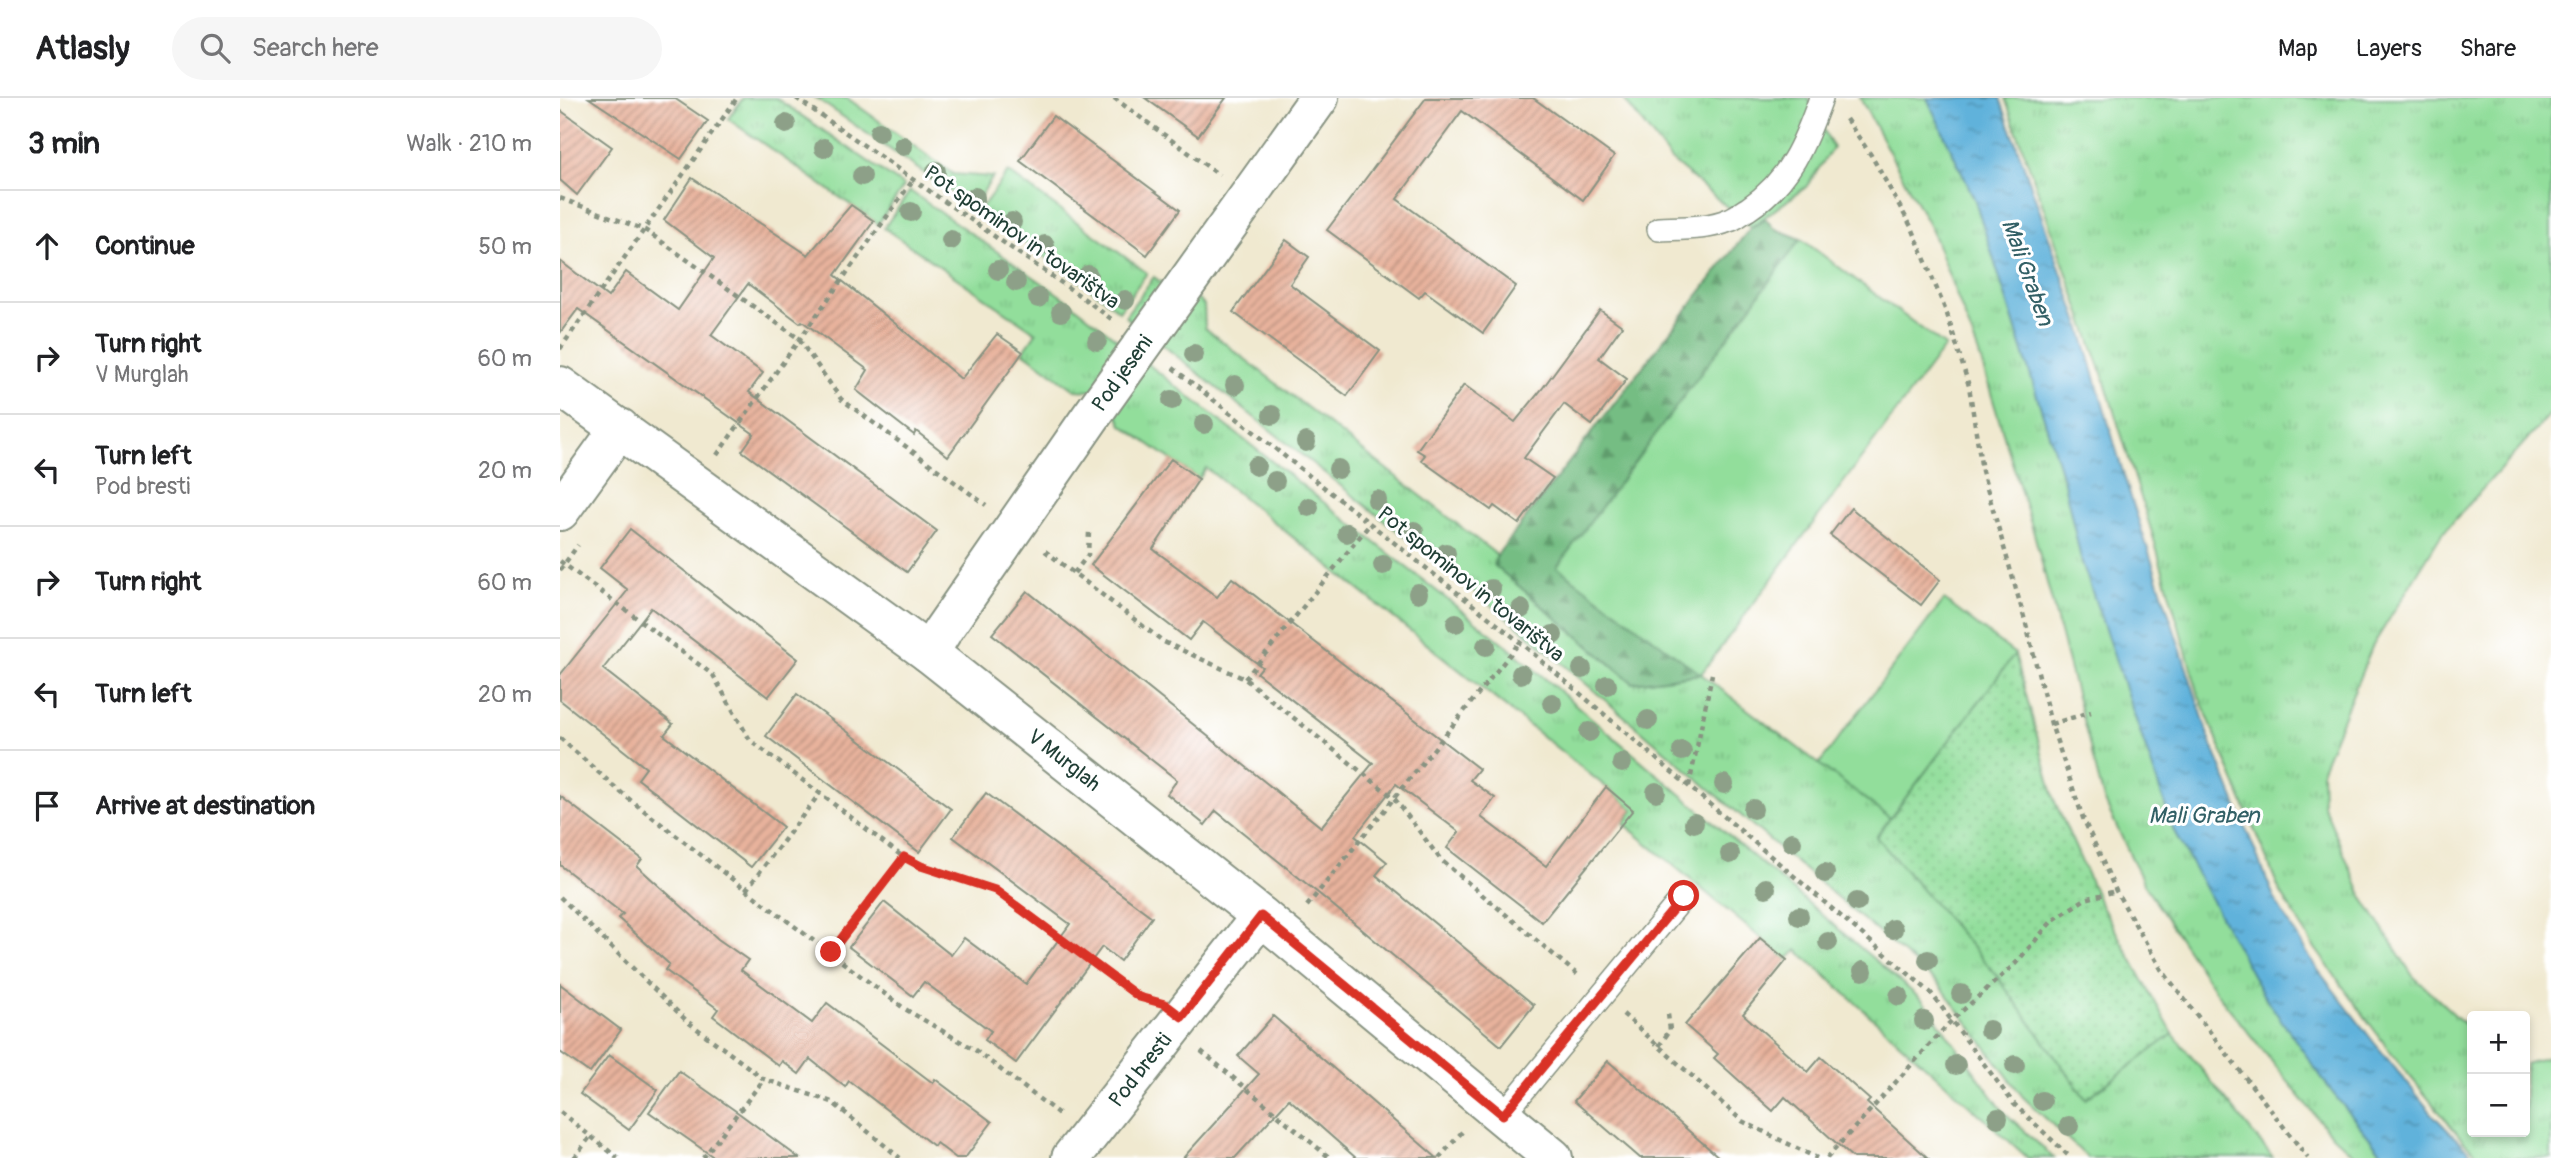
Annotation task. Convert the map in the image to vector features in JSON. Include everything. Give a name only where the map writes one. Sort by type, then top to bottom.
[{"type":"street","name":"Pod jeseni","points":[[929,653],[1090,418],[1320,98]]},
{"type":"street","name":"V Murglah","points":[[560,386],[929,653],[1261,916],[1486,1120],[1553,1158]]},
{"type":"street","points":[[560,511],[620,428]]},
{"type":"street","name":"Pod bresti","points":[[1079,1147],[1261,916]]},
{"type":"lane","points":[[1659,229],[1694,228],[1730,220],[1763,199],[1790,168],[1830,104]]},
{"type":"lane","points":[[1486,1120],[1602,996],[1684,896]]},
{"type":"path","points":[[560,350],[737,98]]},
{"type":"path","name":"Pot spominov in tovarištva","points":[[796,98],[1086,300],[1520,642],[1931,993],[2014,1104],[2071,1158]]},
{"type":"path","points":[[1114,98],[1248,196]]},
{"type":"path","points":[[1830,104],[1871,155],[1913,230],[1947,314],[1969,386],[1982,471],[2026,624],[2051,724],[2083,818],[2116,891],[2161,969],[2308,1158]]},
{"type":"path","points":[[710,464],[914,180]]},
{"type":"path","points":[[560,198],[645,230],[798,338],[841,399],[1164,642],[1245,679],[1394,798],[1441,860],[1602,996],[1742,1121],[1817,1158]]},
{"type":"path","points":[[1245,679],[1370,524]]},
{"type":"path","points":[[1074,573],[1088,555],[1089,532]]},
{"type":"path","points":[[560,561],[713,675],[750,740],[904,857],[921,866],[995,890],[1139,997],[1165,1004],[1177,1022],[1330,1158]]},
{"type":"path","points":[[1304,909],[1520,642]]},
{"type":"path","points":[[1689,786],[1712,674]]},
{"type":"path","points":[[2051,724],[2091,712]]},
{"type":"path","points":[[560,738],[624,795],[905,1009],[975,1050],[1079,1147]]},
{"type":"path","points":[[747,890],[820,793]]},
{"type":"path","points":[[831,952],[904,857]]},
{"type":"path","points":[[1827,1158],[1952,1020],[2015,963],[2052,921],[2085,899],[2116,891]]},
{"type":"path","points":[[560,897],[688,1022],[764,1079],[832,1102],[900,1158]]},
{"type":"path","points":[[1659,1046],[1670,1030],[1668,1014]]},
{"type":"path","points":[[703,1158],[764,1079]]},
{"type":"path","points":[[560,1112],[618,1158]]},
{"type":"path","points":[[1439,1158],[1486,1120]]},
{"type":"path","points":[[574,1158],[590,1137]]},
{"type":"green space","points":[[743,98],[776,98],[904,186],[878,224],[728,119]]},
{"type":"green space","points":[[816,98],[847,98],[953,174],[993,177],[973,207]]},
{"type":"green space","points":[[1623,98],[1808,98],[1833,148],[1806,187],[1751,227],[1671,160]]},
{"type":"green space","points":[[1860,98],[1927,98],[1975,200],[2063,478],[2081,559],[2174,831],[2263,993],[2332,1092],[2386,1158],[2357,1158],[2327,1130],[2215,991],[2144,884],[2104,800],[2035,537],[1978,351],[1931,229]]},
{"type":"green space","points":[[2005,98],[2551,98],[2551,413],[2441,535],[2372,647],[2322,769],[2323,805],[2363,898],[2413,976],[2467,1026],[2467,1137],[2530,1137],[2530,1062],[2551,1056],[2551,1158],[2481,1158],[2465,1143],[2394,1057],[2312,944],[2279,889],[2199,696],[2105,382]]},
{"type":"green space","points":[[1008,172],[1147,273],[1119,311],[979,211]]},
{"type":"green space","points":[[910,191],[1071,303],[1128,348],[1091,391],[1075,390],[1023,352],[1036,333],[884,228]]},
{"type":"green space","points":[[1766,219],[1773,228],[1801,239],[1557,567],[1701,674],[1633,683],[1494,565],[1497,555],[1751,227]]},
{"type":"green space","points":[[1801,239],[1945,346],[1701,674],[1557,567]]},
{"type":"green space","points":[[1154,277],[1171,289],[1142,330],[1125,316]]},
{"type":"green space","points":[[1192,295],[1204,305],[1205,328],[1497,555],[1494,565],[1633,683],[1701,674],[1890,818],[1877,837],[1994,972],[2086,1099],[2173,1034],[2273,1158],[2088,1158],[2023,1097],[1939,984],[1524,631],[1159,342]]},
{"type":"green space","points":[[1144,361],[1508,647],[1923,1001],[2004,1112],[2054,1158],[2028,1158],[1797,950],[1787,960],[1624,824],[1633,810],[1606,787],[1206,468],[1199,479],[1122,425],[1115,409]]},
{"type":"green space","points":[[1944,600],[2015,654],[1890,818],[1819,764]]},
{"type":"green space","points":[[2015,654],[2055,802],[2100,903],[2173,1034],[2086,1099],[1994,972],[1876,837]]},
{"type":"water","name":"Mali Graben","points":[[1927,98],[2000,98],[2080,326],[2124,476],[2211,743],[2276,902],[2315,966],[2376,1045],[2434,1116],[2475,1158],[2386,1158],[2332,1092],[2262,993],[2174,831],[2081,559],[2063,478],[1975,200]]},
{"type":"building","points":[[589,98],[674,98],[708,121],[681,159]]},
{"type":"building","points":[[1145,98],[1226,98],[1198,136]]},
{"type":"building","points":[[1426,98],[1533,98],[1614,156],[1583,200],[1462,111],[1397,199],[1516,286],[1483,333],[1425,291],[1419,298],[1327,230]]},
{"type":"building","points":[[560,110],[612,147],[577,195],[560,180]]},
{"type":"building","points":[[1053,116],[1180,210],[1147,255],[1020,161]]},
{"type":"building","points":[[692,178],[808,255],[851,205],[874,221],[835,275],[961,379],[997,334],[1023,352],[948,456],[916,431],[914,435],[856,390],[868,370],[748,284],[711,335],[763,373],[749,392],[937,531],[907,572],[742,451],[754,434],[578,309],[560,333],[560,261],[608,297],[626,272],[678,310],[714,258],[664,220]]},
{"type":"building","points":[[1286,240],[1309,257],[1290,284],[1380,351],[1347,396],[1233,312]]},
{"type":"building","points":[[1600,310],[1622,326],[1599,358],[1627,379],[1592,425],[1564,404],[1524,458],[1553,478],[1519,524],[1494,506],[1491,510],[1421,460],[1425,455],[1417,450],[1464,385],[1515,422]]},
{"type":"building","points":[[1171,459],[1199,479],[1153,549],[1217,597],[1232,578],[1479,769],[1470,780],[1495,798],[1481,817],[1546,866],[1606,787],[1633,810],[1542,922],[1447,848],[1459,832],[1396,784],[1355,836],[1387,862],[1376,875],[1534,1005],[1501,1046],[1216,811],[1205,825],[1167,794],[1177,780],[992,634],[1027,591],[1321,827],[1373,763],[1257,673],[1262,667],[1203,622],[1189,640],[1091,565]]},
{"type":"building","points":[[1851,508],[1940,580],[1921,605],[1830,535]]},
{"type":"building","points":[[630,529],[798,659],[768,697],[651,608],[603,669],[673,724],[664,735],[783,827],[751,867],[638,779],[646,768],[560,700],[560,675],[628,590],[600,568]]},
{"type":"building","points":[[797,694],[951,809],[919,852],[766,736]]},
{"type":"building","points":[[986,793],[1152,917],[1120,961],[1102,947],[1016,1063],[985,1040],[991,1031],[924,982],[913,996],[849,947],[884,902],[951,955],[964,938],[1026,984],[1070,924],[953,837]]},
{"type":"building","points":[[560,796],[642,859],[637,866],[718,939],[748,960],[741,970],[812,1023],[827,1003],[933,1083],[935,1079],[992,1122],[965,1158],[956,1158],[936,1143],[934,1146],[849,1081],[845,1087],[810,1059],[799,1074],[782,1061],[779,1066],[713,1016],[718,1009],[665,970],[669,964],[618,918],[623,914],[560,865]]},
{"type":"building","points":[[1760,938],[1787,960],[1743,1014],[1808,1072],[1821,1057],[1870,1100],[1867,1103],[1928,1158],[1853,1158],[1785,1097],[1773,1111],[1714,1058],[1718,1054],[1685,1025]]},
{"type":"building","points":[[560,984],[621,1030],[590,1073],[560,1052]]},
{"type":"building","points":[[1273,1016],[1437,1158],[1356,1158],[1289,1099],[1235,1158],[1183,1158],[1259,1074],[1238,1056]]},
{"type":"building","points":[[609,1055],[658,1090],[629,1130],[580,1094]]},
{"type":"building","points":[[1608,1061],[1720,1158],[1640,1158],[1574,1101]]},
{"type":"building","points":[[679,1071],[799,1158],[715,1158],[649,1112]]},
{"type":"route","points":[[831,952],[904,857],[921,866],[995,890],[1139,997],[1165,1004],[1182,1017],[1261,916],[1503,1115],[1684,896]]}]
